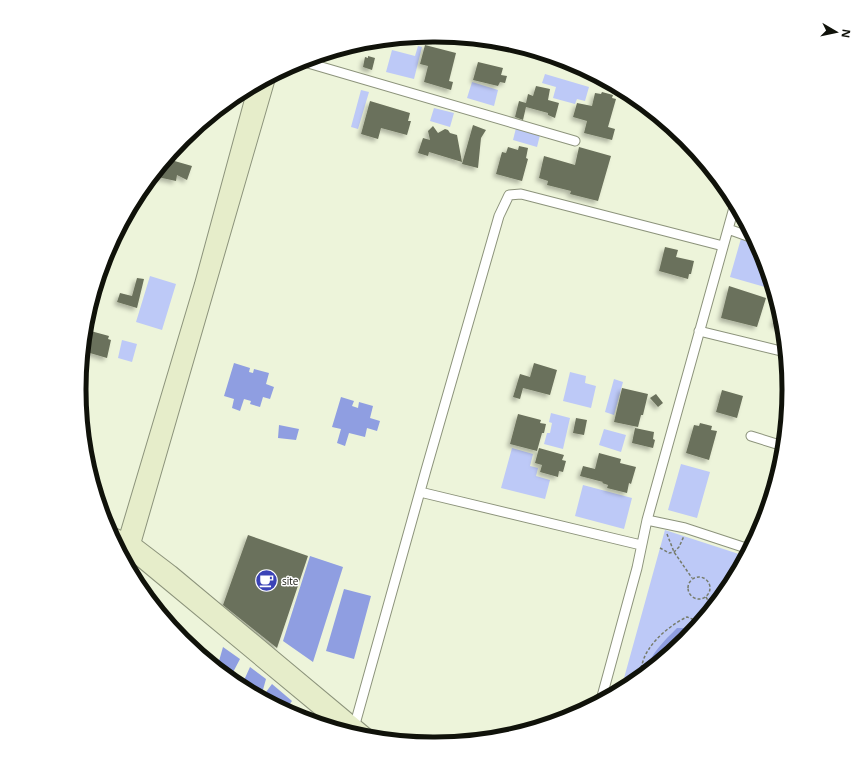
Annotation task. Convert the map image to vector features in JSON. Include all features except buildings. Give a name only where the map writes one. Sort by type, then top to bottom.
[{"type":"main road","points":[[126,550],[267,85]]},
{"type":"main road","points":[[126,550],[253,94]]},
{"type":"main road","points":[[126,550],[172,572],[349,726]]},
{"type":"street","points":[[311,64],[575,141]]},
{"type":"street","points":[[351,727],[499,216],[509,195],[521,194],[723,246]]},
{"type":"street","points":[[603,693],[637,568],[647,520],[733,212]]},
{"type":"street","points":[[728,229],[746,235]]},
{"type":"street","points":[[699,331],[780,351]]},
{"type":"street","points":[[751,436],[777,444]]},
{"type":"street","points":[[420,492],[641,545]]},
{"type":"street","points":[[647,520],[685,528],[744,546]]},
{"type":"path","points":[[665,530],[674,552],[692,578]]},
{"type":"path","points":[[660,548],[669,553],[674,552],[679,547],[684,536]]},
{"type":"path","points":[[700,576],[708,581],[710,590],[706,597],[697,600],[690,595],[687,586],[692,578],[700,576]]},
{"type":"path","points":[[706,597],[709,602]]},
{"type":"path","points":[[640,669],[649,648],[667,630],[675,623],[687,617],[694,620]]},
{"type":"shaded area","points":[[418,46],[422,47],[414,79],[386,72],[392,50],[415,56]]},
{"type":"shaded area","points":[[545,74],[589,87],[585,101],[577,99],[575,104],[553,98],[556,87],[542,83]]},
{"type":"shaded area","points":[[472,82],[498,90],[494,106],[467,98]]},
{"type":"shaded area","points":[[361,90],[369,92],[358,129],[351,127]]},
{"type":"shaded area","points":[[434,108],[454,113],[450,127],[430,121]]},
{"type":"shaded area","points":[[516,128],[540,135],[537,147],[513,140]]},
{"type":"shaded area","points":[[742,235],[746,236],[766,287],[730,277]]},
{"type":"shaded area","points":[[150,276],[176,284],[162,330],[136,322]]},
{"type":"shaded area","points":[[122,340],[137,344],[132,362],[118,358]]},
{"type":"shaded area","points":[[234,363],[250,368],[249,372],[253,373],[254,369],[269,373],[266,384],[274,387],[270,399],[263,397],[260,407],[250,404],[251,401],[244,399],[240,411],[232,408],[234,399],[224,396]]},
{"type":"shaded area","points":[[570,372],[586,376],[585,383],[596,386],[591,408],[563,401]]},
{"type":"shaded area","points":[[614,379],[623,382],[614,415],[605,412]]},
{"type":"shaded area","points":[[341,397],[354,401],[352,406],[358,408],[359,402],[373,406],[370,418],[380,421],[377,431],[367,428],[365,437],[349,433],[345,446],[337,443],[341,429],[332,427]]},
{"type":"shaded area","points":[[551,413],[570,418],[563,449],[544,444],[547,433],[550,433],[552,423],[549,422]]},
{"type":"shaded area","points":[[279,425],[299,429],[296,440],[278,438]]},
{"type":"shaded area","points":[[604,429],[626,435],[621,452],[599,445]]},
{"type":"shaded area","points":[[512,448],[533,454],[530,466],[538,468],[536,476],[550,480],[545,499],[501,488]]},
{"type":"shaded area","points":[[681,464],[710,472],[697,518],[668,510]]},
{"type":"shaded area","points":[[583,485],[632,498],[624,529],[575,516]]},
{"type":"shaded area","points":[[665,530],[740,554],[723,583],[695,619],[663,651],[623,680]]},
{"type":"shaded area","points":[[310,556],[343,567],[313,662],[283,641]]},
{"type":"shaded area","points":[[344,589],[371,596],[354,659],[326,651]]},
{"type":"shaded area","points":[[677,628],[687,628],[649,662],[663,643]]},
{"type":"shaded area","points":[[223,647],[240,659],[233,672],[219,662]]},
{"type":"shaded area","points":[[250,667],[266,679],[263,691],[244,680]]},
{"type":"shaded area","points":[[272,684],[292,701],[289,705],[266,692]]},
{"type":"place","name":"site","points":[[266,581]]}]
